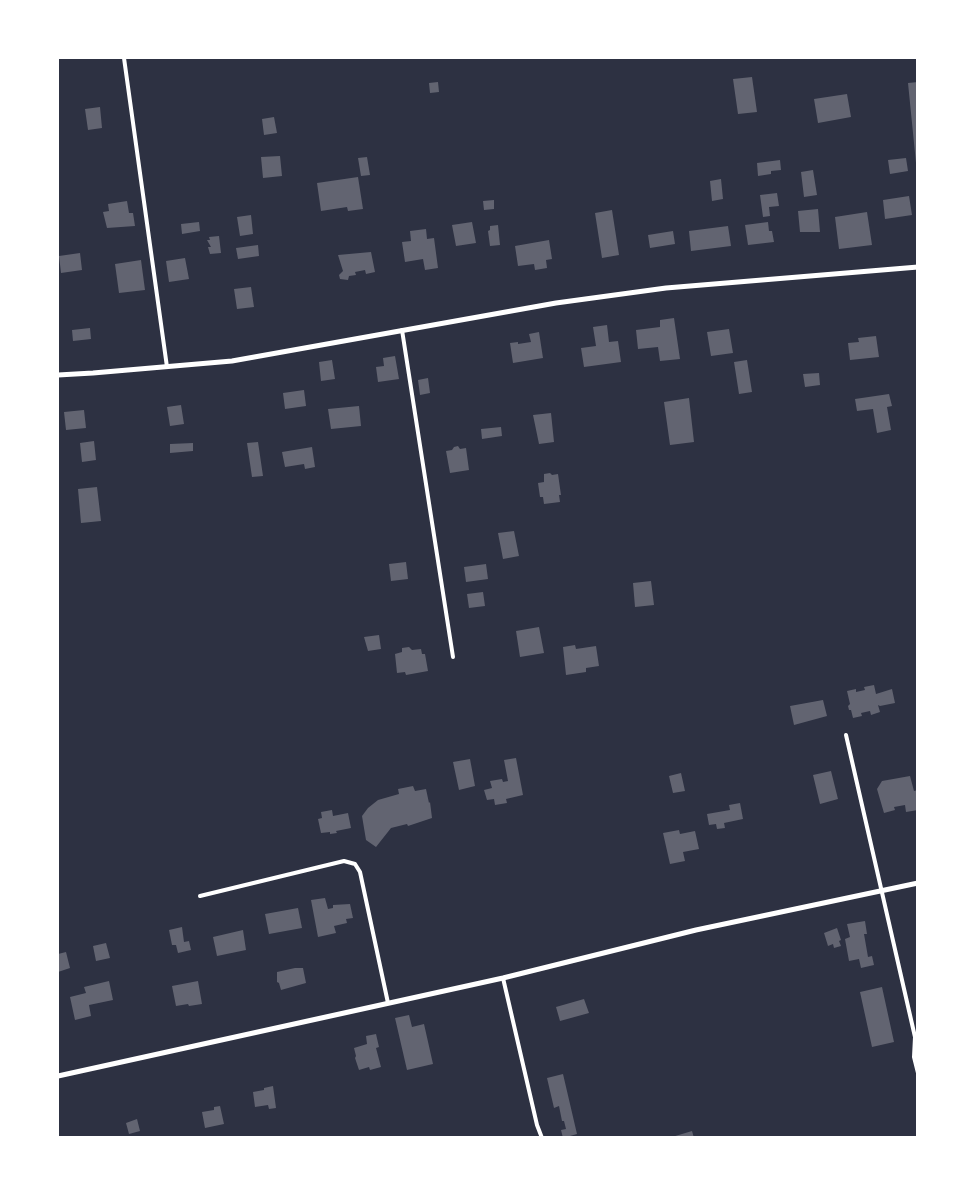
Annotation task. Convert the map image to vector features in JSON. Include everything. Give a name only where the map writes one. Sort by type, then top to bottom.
[{"type":"street","points":[[58,375],[232,361],[556,302],[666,288],[918,267]]},
{"type":"street","points":[[58,1076],[503,978],[696,930],[918,882]]},
{"type":"lane","points":[[124,58],[167,367]]},
{"type":"lane","points":[[402,330],[453,657]]},
{"type":"lane","points":[[846,736],[915,1037],[913,1049],[918,1072]]},
{"type":"lane","points":[[200,896],[344,861],[355,864],[360,872],[388,1003]]},
{"type":"lane","points":[[503,978],[537,1125],[542,1138]]},
{"type":"building","points":[[752,77],[757,112],[738,114],[733,79]]},
{"type":"building","points":[[438,82],[439,92],[430,93],[429,83]]},
{"type":"building","points":[[918,82],[918,163],[916,163],[908,83]]},
{"type":"building","points":[[847,94],[851,117],[818,123],[814,99]]},
{"type":"building","points":[[100,107],[102,128],[88,130],[85,109]]},
{"type":"building","points":[[274,117],[277,133],[264,135],[262,119]]},
{"type":"building","points":[[280,156],[282,176],[263,178],[261,157]]},
{"type":"building","points":[[367,157],[370,175],[361,176],[358,158]]},
{"type":"building","points":[[906,158],[908,171],[890,174],[888,160]]},
{"type":"building","points":[[780,160],[781,170],[771,171],[771,174],[758,176],[757,163]]},
{"type":"building","points":[[813,170],[817,195],[804,197],[801,172]]},
{"type":"building","points":[[358,177],[363,209],[348,211],[347,207],[321,211],[317,183]]},
{"type":"building","points":[[721,179],[723,199],[712,201],[710,181]]},
{"type":"building","points":[[777,193],[779,206],[769,207],[770,216],[763,217],[760,195]]},
{"type":"building","points":[[909,196],[912,215],[885,219],[883,200]]},
{"type":"building","points":[[494,200],[494,209],[484,210],[483,201]]},
{"type":"building","points":[[127,201],[129,213],[133,213],[135,226],[107,228],[103,212],[109,211],[108,204]]},
{"type":"building","points":[[818,209],[820,232],[800,232],[798,211]]},
{"type":"building","points":[[612,210],[619,255],[602,258],[595,213]]},
{"type":"building","points":[[867,212],[872,245],[839,249],[835,217]]},
{"type":"building","points":[[251,215],[253,234],[240,236],[237,217]]},
{"type":"building","points":[[199,222],[200,231],[182,234],[181,224]]},
{"type":"building","points":[[472,222],[476,243],[456,246],[452,225]]},
{"type":"building","points":[[768,222],[769,231],[772,231],[774,242],[748,245],[745,225]]},
{"type":"building","points":[[498,225],[500,245],[490,246],[488,231],[490,226]]},
{"type":"building","points":[[728,226],[731,246],[691,251],[689,231]]},
{"type":"building","points":[[426,229],[427,239],[434,238],[438,268],[425,270],[423,259],[405,262],[402,242],[411,241],[410,231]]},
{"type":"building","points":[[673,231],[675,244],[650,248],[648,235]]},
{"type":"building","points":[[219,236],[221,253],[210,254],[208,247],[211,247],[207,240],[210,240],[209,237]]},
{"type":"building","points":[[549,240],[552,259],[546,260],[547,268],[535,270],[534,264],[518,266],[515,246]]},
{"type":"building","points":[[258,245],[259,256],[238,259],[236,248]]},
{"type":"building","points":[[371,252],[375,272],[366,274],[365,270],[355,272],[356,275],[349,276],[348,280],[340,279],[339,275],[343,271],[338,255]]},
{"type":"building","points":[[80,253],[82,270],[61,273],[59,256]]},
{"type":"building","points":[[185,258],[189,279],[169,282],[166,261]]},
{"type":"building","points":[[141,260],[145,290],[119,293],[115,264]]},
{"type":"building","points":[[251,287],[254,307],[237,309],[234,289]]},
{"type":"building","points":[[674,318],[680,359],[660,361],[658,347],[638,349],[636,330],[660,327],[660,320]]},
{"type":"building","points":[[607,325],[609,342],[618,341],[621,362],[584,367],[581,348],[596,346],[593,327]]},
{"type":"building","points":[[90,328],[91,339],[73,341],[72,330]]},
{"type":"building","points":[[729,329],[733,353],[711,356],[707,332]]},
{"type":"building","points":[[539,332],[543,358],[513,363],[510,343],[531,342],[529,334]]},
{"type":"building","points":[[876,336],[879,357],[850,360],[848,343],[859,342],[858,338]]},
{"type":"building","points":[[395,356],[399,379],[378,382],[376,367],[384,366],[383,358]]},
{"type":"building","points":[[332,360],[335,379],[321,381],[319,362]]},
{"type":"building","points":[[747,360],[752,392],[739,394],[734,362]]},
{"type":"building","points":[[819,373],[820,385],[805,387],[803,374]]},
{"type":"building","points":[[428,378],[430,393],[420,395],[418,380]]},
{"type":"building","points":[[304,390],[306,406],[285,409],[283,393]]},
{"type":"building","points":[[889,394],[892,406],[887,407],[891,430],[877,433],[873,409],[857,411],[855,399]]},
{"type":"building","points":[[689,398],[694,442],[670,445],[664,402]]},
{"type":"building","points":[[181,405],[184,424],[170,426],[167,407]]},
{"type":"building","points":[[359,406],[361,426],[331,429],[328,409]]},
{"type":"building","points":[[84,410],[86,428],[66,430],[64,412]]},
{"type":"building","points":[[551,413],[554,442],[539,444],[533,415]]},
{"type":"building","points":[[501,427],[502,436],[482,439],[481,429]]},
{"type":"building","points":[[94,441],[96,460],[82,462],[80,443]]},
{"type":"building","points":[[258,442],[263,476],[252,477],[247,443]]},
{"type":"building","points":[[193,443],[193,451],[170,453],[170,444]]},
{"type":"building","points":[[458,446],[460,449],[466,448],[469,470],[450,473],[446,451]]},
{"type":"building","points":[[312,447],[315,467],[305,469],[304,464],[285,467],[282,452]]},
{"type":"building","points":[[550,473],[552,475],[558,474],[560,502],[544,504],[543,497],[540,497],[538,483],[544,482],[544,474]]},
{"type":"building","points":[[97,487],[101,521],[81,523],[78,489]]},
{"type":"building","points":[[514,531],[519,556],[503,559],[498,533]]},
{"type":"building","points":[[406,562],[408,579],[391,581],[389,564]]},
{"type":"building","points":[[486,564],[488,579],[466,582],[464,567]]},
{"type":"building","points":[[651,581],[654,605],[635,607],[633,583]]},
{"type":"building","points":[[483,592],[485,606],[469,608],[467,594]]},
{"type":"building","points":[[539,627],[544,653],[520,657],[516,631]]},
{"type":"building","points":[[379,635],[381,649],[368,651],[364,637]]},
{"type":"building","points":[[575,645],[576,649],[596,646],[599,666],[586,668],[586,672],[566,675],[563,647]]},
{"type":"building","points":[[409,647],[412,650],[421,649],[422,654],[425,654],[428,671],[406,675],[405,672],[397,673],[395,654],[402,652],[402,648]]},
{"type":"building","points":[[874,685],[876,694],[892,689],[895,703],[878,705],[880,712],[871,715],[870,711],[861,713],[862,716],[853,718],[848,706],[850,704],[847,691],[865,690],[864,687]]},
{"type":"building","points":[[823,700],[827,716],[794,725],[790,706]]},
{"type":"building","points":[[516,758],[523,795],[506,799],[507,803],[495,805],[494,799],[487,800],[484,790],[492,788],[490,781],[502,779],[503,782],[508,781],[504,760]]},
{"type":"building","points":[[470,759],[475,786],[459,790],[453,762]]},
{"type":"building","points":[[831,771],[838,799],[820,804],[813,775]]},
{"type":"building","points":[[681,773],[685,791],[673,793],[669,776]]},
{"type":"building","points":[[910,776],[914,791],[918,790],[918,810],[906,812],[905,805],[894,807],[895,810],[884,813],[877,789],[882,781]]},
{"type":"building","points":[[413,786],[415,791],[426,789],[432,818],[408,826],[407,824],[391,828],[376,847],[366,840],[362,816],[368,808],[378,800],[399,794],[398,789]]},
{"type":"building","points":[[740,803],[743,819],[724,823],[725,828],[717,829],[716,824],[709,825],[707,814],[730,810],[729,805]]},
{"type":"building","points":[[332,810],[333,816],[348,813],[351,828],[336,831],[337,833],[321,833],[318,819],[322,818],[321,812]]},
{"type":"building","points":[[679,830],[680,834],[695,831],[699,849],[683,852],[685,861],[670,864],[663,833]]},
{"type":"building","points":[[325,898],[328,909],[333,908],[333,905],[350,904],[353,918],[346,919],[347,923],[334,926],[336,933],[318,937],[311,900]]},
{"type":"building","points":[[298,908],[302,928],[269,934],[265,914]]},
{"type":"building","points":[[865,921],[867,934],[864,934],[868,957],[872,956],[874,965],[861,968],[859,959],[849,961],[845,939],[850,937],[847,924]]},
{"type":"building","points":[[182,927],[184,942],[189,941],[191,950],[178,953],[176,945],[172,945],[169,930]]},
{"type":"building","points":[[837,928],[841,946],[834,948],[833,944],[828,946],[824,933]]},
{"type":"building","points":[[243,930],[246,950],[217,956],[213,937]]},
{"type":"building","points":[[106,943],[110,958],[96,961],[93,946]]},
{"type":"building","points":[[66,952],[70,968],[58,972],[58,954]]},
{"type":"building","points":[[303,968],[306,983],[281,990],[277,982],[277,972]]},
{"type":"building","points":[[109,981],[113,1000],[89,1005],[91,1016],[75,1020],[70,997],[86,993],[84,987]]},
{"type":"building","points":[[198,981],[202,1004],[176,1006],[172,986]]},
{"type":"building","points":[[882,987],[894,1042],[872,1047],[860,992]]},
{"type":"building","points":[[584,999],[589,1013],[560,1021],[556,1007]]},
{"type":"building","points":[[409,1015],[412,1027],[424,1024],[433,1064],[407,1070],[395,1018]]},
{"type":"building","points":[[376,1034],[379,1047],[376,1048],[381,1067],[370,1070],[369,1067],[359,1070],[354,1048],[367,1044],[366,1036]]},
{"type":"building","points":[[563,1074],[577,1134],[563,1138],[561,1130],[566,1129],[564,1121],[562,1121],[559,1106],[554,1108],[547,1078]]},
{"type":"building","points":[[273,1086],[276,1108],[269,1109],[268,1105],[255,1107],[253,1092]]},
{"type":"building","points":[[220,1106],[224,1124],[205,1128],[202,1112],[214,1110],[214,1107]]},
{"type":"building","points":[[137,1119],[140,1131],[129,1134],[126,1123]]},
{"type":"building","points":[[692,1131],[694,1138],[672,1138],[672,1137]]}]
